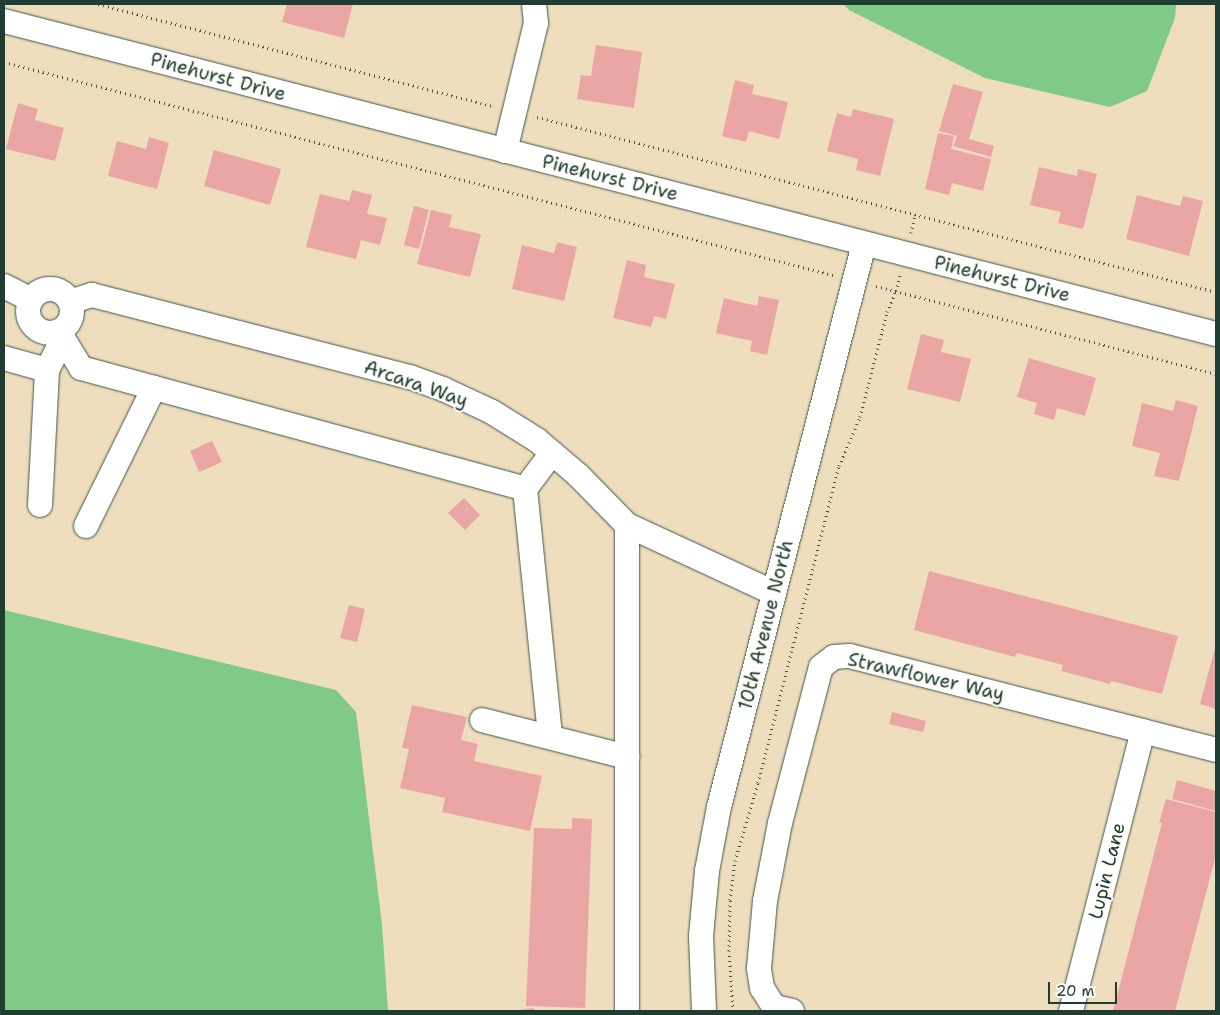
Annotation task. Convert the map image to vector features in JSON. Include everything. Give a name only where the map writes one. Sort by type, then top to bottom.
[{"type":"street","points":[[505,151],[536,23],[534,4]]},
{"type":"street","name":"Pinehurst Drive","points":[[4,21],[1216,334]]},
{"type":"street","name":"10th Avenue North","points":[[704,1011],[701,936],[707,871],[719,806],[864,244]]},
{"type":"street","points":[[4,286],[30,299]]},
{"type":"street","points":[[40,505],[47,370],[61,335],[69,323],[72,309],[70,302],[61,292],[48,288],[41,290],[30,299],[27,313],[32,326],[45,334],[61,335]]},
{"type":"street","name":"Arcara Way","points":[[70,302],[92,295],[410,377],[443,389],[492,412],[537,440],[578,475],[627,525],[774,593]]},
{"type":"street","points":[[61,335],[81,368],[525,488]]},
{"type":"street","points":[[4,358],[47,370]]},
{"type":"street","points":[[86,526],[154,388]]},
{"type":"street","points":[[550,737],[525,488],[552,453]]},
{"type":"street","points":[[627,525],[627,1011]]},
{"type":"street","name":"Strawflower Way","points":[[792,1011],[774,1007],[762,988],[759,968],[765,901],[780,823],[821,667],[834,657],[850,656],[1216,750]]},
{"type":"street","points":[[482,720],[627,757]]},
{"type":"street","name":"Lupin Lane","points":[[1071,1011],[1143,731]]},
{"type":"path","points":[[98,4],[1216,292]]},
{"type":"path","points":[[4,62],[1216,374]]},
{"type":"path","points":[[733,1011],[729,951],[730,900],[734,861],[753,802],[839,466],[860,416],[887,312],[896,291],[916,214]]},
{"type":"green space","points":[[843,4],[1176,4],[1175,18],[1147,91],[1110,107],[985,78],[849,10]]},
{"type":"green space","points":[[4,610],[336,690],[356,712],[382,925],[388,1011],[4,1011]]},
{"type":"building","points":[[287,4],[353,4],[344,38],[282,22]]},
{"type":"building","points":[[596,45],[642,52],[634,108],[577,99],[581,75],[591,76]]},
{"type":"building","points":[[735,80],[754,85],[752,94],[788,102],[779,139],[749,131],[746,142],[722,136]]},
{"type":"building","points":[[953,84],[983,92],[969,139],[994,146],[991,157],[953,146],[957,136],[939,131]]},
{"type":"building","points":[[18,103],[38,109],[35,120],[64,128],[55,161],[6,149]]},
{"type":"building","points":[[853,109],[894,119],[880,176],[856,170],[858,159],[827,151],[837,113],[851,117]]},
{"type":"building","points":[[938,133],[954,136],[951,149],[991,159],[983,191],[952,183],[949,195],[925,189]]},
{"type":"building","points":[[149,137],[169,143],[157,189],[108,176],[117,141],[146,149]]},
{"type":"building","points":[[214,150],[281,169],[270,205],[204,186]]},
{"type":"building","points":[[1039,167],[1077,176],[1078,169],[1097,174],[1083,229],[1058,223],[1061,212],[1030,205]]},
{"type":"building","points":[[352,190],[372,195],[367,214],[387,218],[380,245],[361,240],[356,259],[306,247],[320,194],[349,201]]},
{"type":"building","points":[[1137,195],[1180,206],[1183,196],[1203,201],[1189,256],[1126,239]]},
{"type":"building","points":[[414,206],[429,210],[419,249],[404,245]]},
{"type":"building","points":[[431,210],[452,215],[449,227],[481,234],[470,277],[417,264]]},
{"type":"building","points":[[557,242],[577,247],[564,301],[512,289],[522,245],[554,253]]},
{"type":"building","points":[[627,260],[646,265],[644,277],[675,284],[666,319],[654,316],[651,327],[613,318]]},
{"type":"building","points":[[759,296],[779,300],[767,355],[750,351],[752,341],[716,333],[724,298],[757,306]]},
{"type":"building","points":[[921,334],[944,340],[941,352],[971,359],[960,402],[907,389]]},
{"type":"building","points":[[1029,358],[1096,378],[1085,416],[1057,408],[1054,420],[1034,414],[1037,403],[1017,397]]},
{"type":"building","points":[[1176,400],[1198,406],[1179,481],[1154,476],[1160,453],[1132,446],[1142,403],[1173,411]]},
{"type":"building","points":[[212,441],[222,462],[199,472],[190,451]]},
{"type":"building","points":[[464,498],[480,515],[465,530],[448,513]]},
{"type":"building","points":[[929,571],[1178,636],[1162,694],[1111,681],[1110,684],[1061,671],[1063,665],[1017,653],[1015,657],[914,630]]},
{"type":"building","points":[[349,605],[365,609],[357,642],[340,638]]},
{"type":"building","points":[[1216,644],[1216,709],[1200,704]]},
{"type":"building","points":[[412,705],[467,717],[461,740],[478,744],[474,761],[542,776],[530,831],[442,812],[445,798],[400,788],[409,749],[402,748]]},
{"type":"building","points":[[892,712],[926,721],[923,732],[889,724]]},
{"type":"building","points":[[1177,780],[1216,791],[1216,811],[1172,799]]},
{"type":"building","points":[[1166,799],[1216,812],[1216,855],[1175,1011],[1113,1011],[1162,823],[1159,823]]},
{"type":"building","points":[[572,818],[592,819],[585,1008],[526,1006],[534,828],[572,829]]},
{"type":"building","points":[[534,1008],[534,1011],[519,1011],[519,1010]]}]
